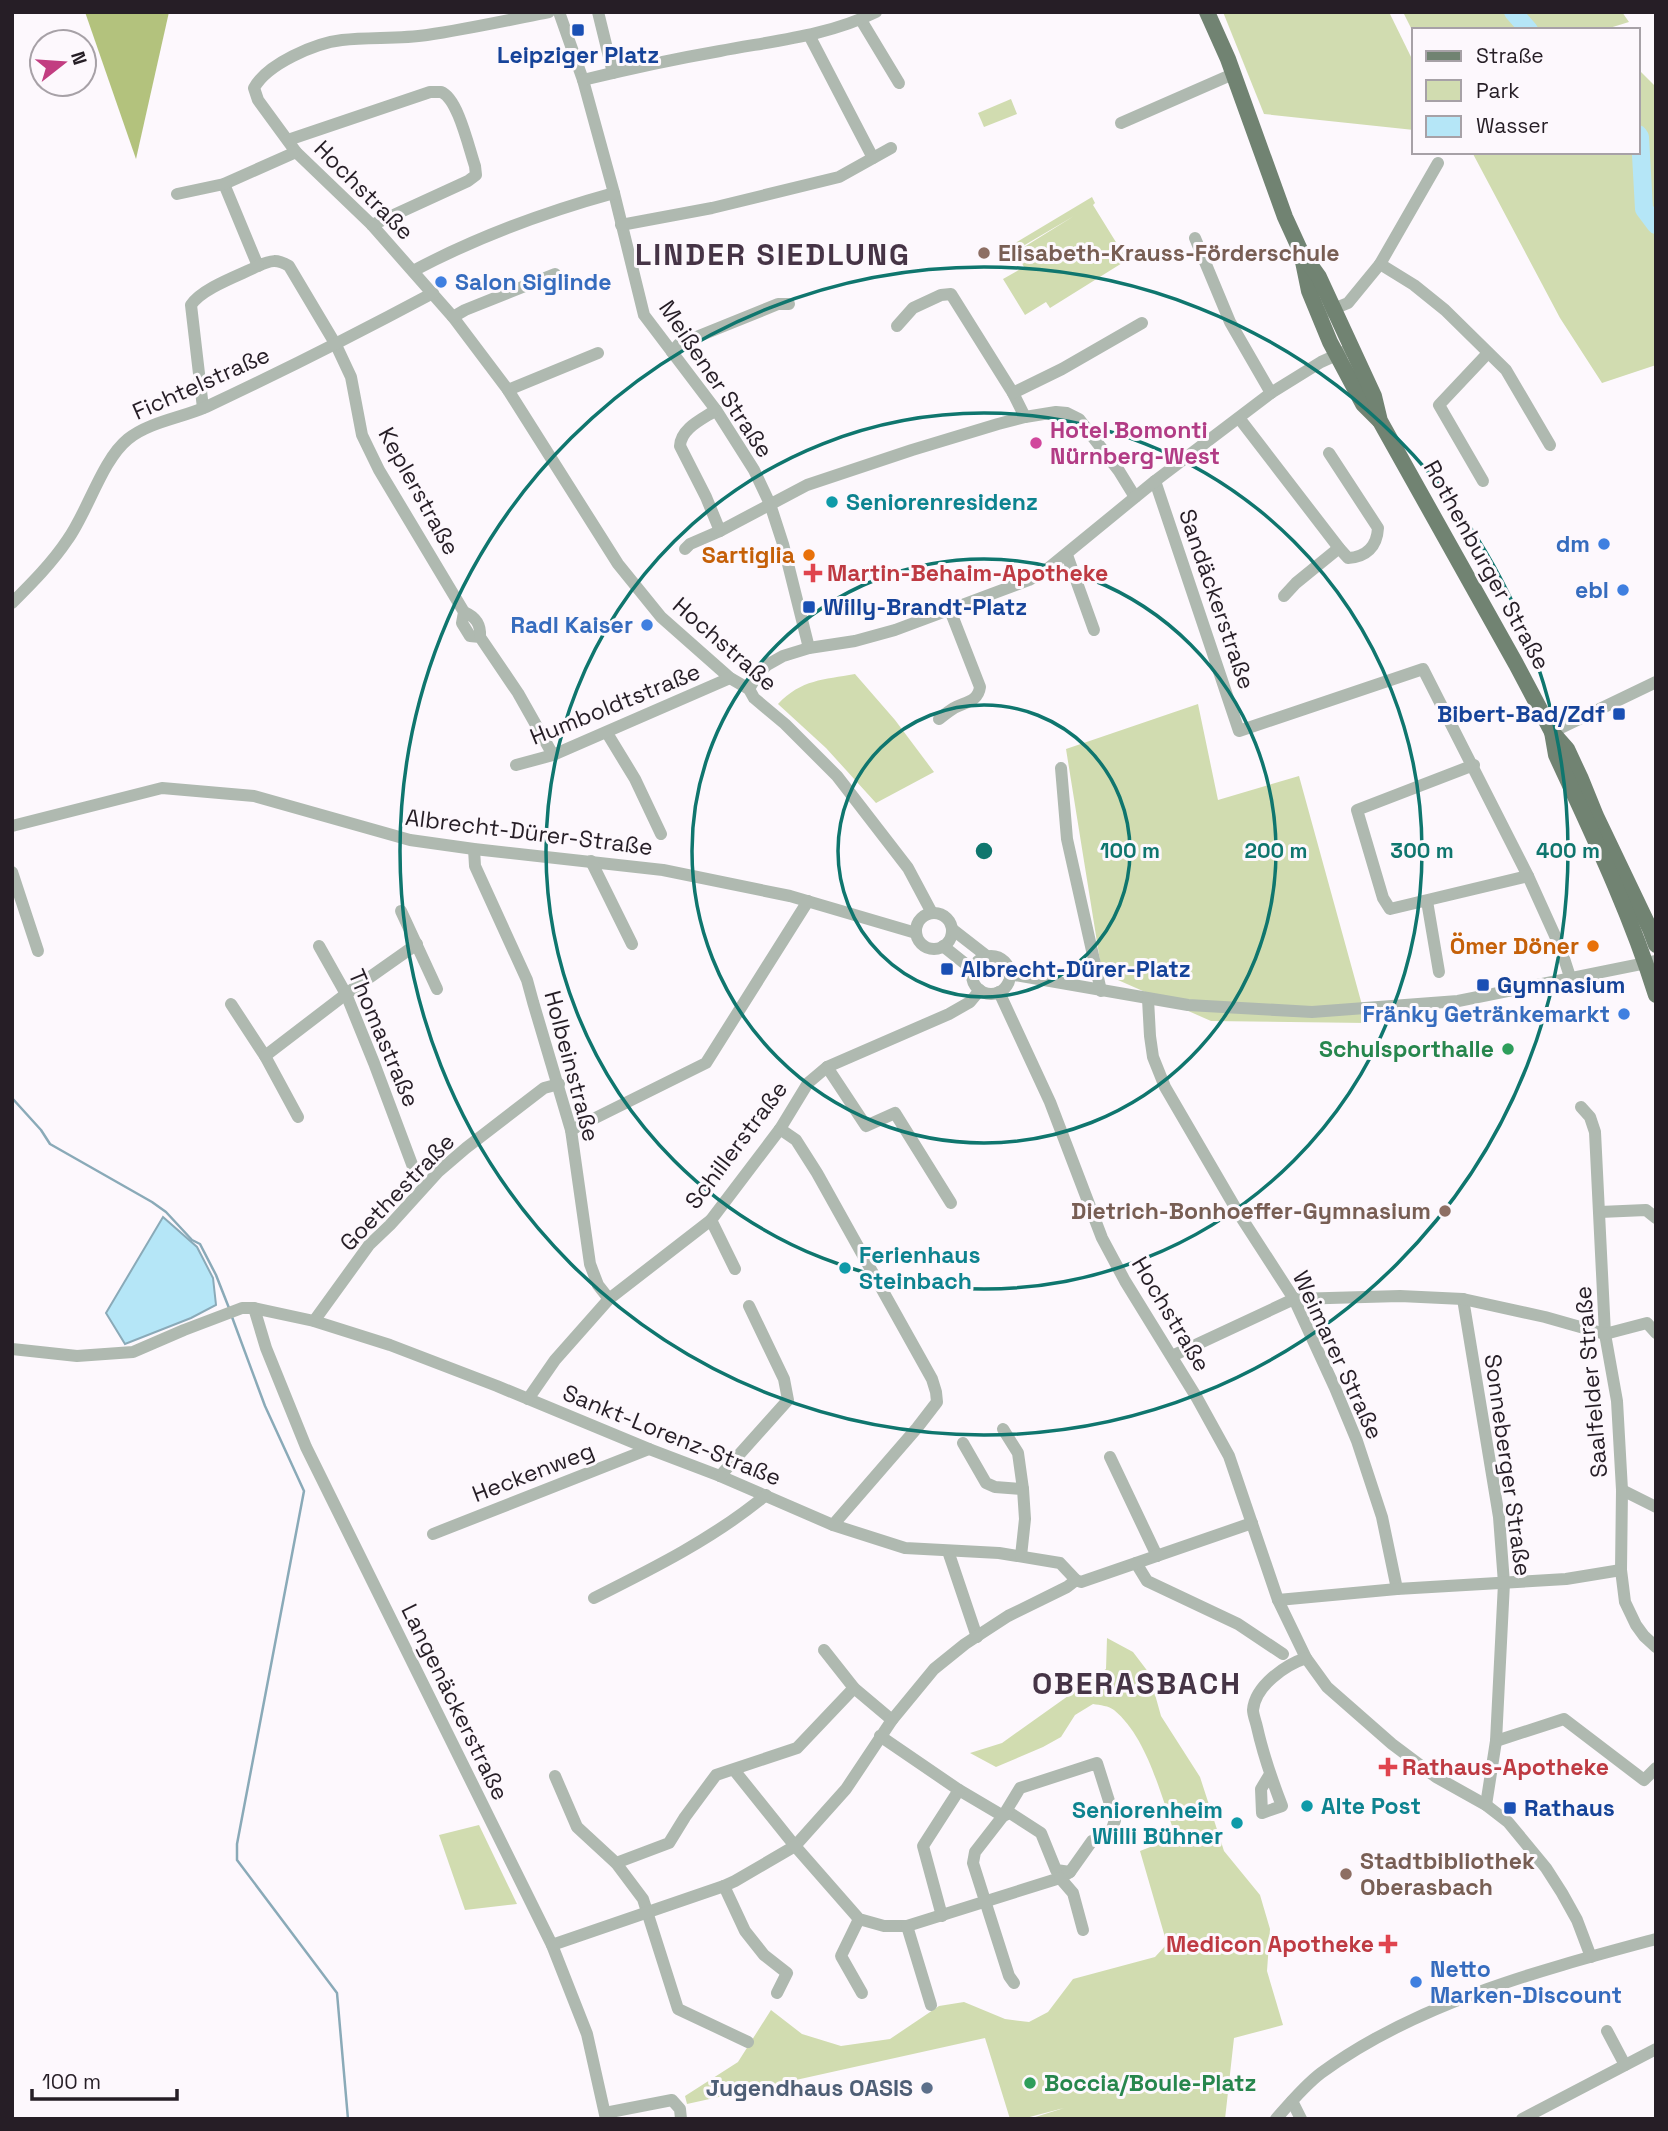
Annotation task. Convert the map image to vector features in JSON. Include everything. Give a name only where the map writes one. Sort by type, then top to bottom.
[{"type":"main road","name":"Rothenburger Straße","points":[[1207,12],[1233,74],[1285,217],[1301,253],[1319,277],[1326,312],[1363,404],[1380,421],[1552,732],[1567,749],[1656,945]]},
{"type":"main road","name":"Rothenburger Straße","points":[[1552,732],[1556,755],[1651,962],[1656,995]]},
{"type":"street","name":"Hochstraße","points":[[549,12],[428,35],[339,40],[299,53],[269,70],[254,88],[258,100],[296,152],[372,225],[453,317],[508,390],[618,564],[661,617],[730,678],[749,689],[754,698],[837,776],[908,868],[932,913]]},
{"type":"street","name":"Meißener Straße","points":[[559,12],[583,80],[644,315],[744,451],[769,504],[790,568],[809,648]]},
{"type":"street","points":[[598,12],[614,73]]},
{"type":"street","points":[[583,80],[702,54],[809,35],[861,20],[876,12]]},
{"type":"street","points":[[861,20],[899,83]]},
{"type":"street","points":[[809,35],[873,158]]},
{"type":"street","points":[[1121,124],[1233,74]]},
{"type":"street","points":[[288,140],[430,92],[441,92],[448,97],[456,107],[476,175],[372,225]]},
{"type":"street","points":[[621,225],[712,208],[839,177],[891,148]]},
{"type":"street","points":[[177,194],[225,184],[296,152]]},
{"type":"street","points":[[1326,312],[1348,303],[1380,264],[1438,163]]},
{"type":"street","points":[[203,408],[191,305],[205,292],[258,266],[225,184]]},
{"type":"street","points":[[413,271],[540,215],[614,193]]},
{"type":"street","points":[[1195,238],[1230,322],[1271,393]]},
{"type":"street","name":"Keplerstraße","points":[[258,266],[280,261],[289,267],[336,345],[351,377],[362,435],[379,470],[464,612],[462,623],[470,636],[480,637],[518,693],[553,755]]},
{"type":"street","points":[[1380,264],[1414,285],[1445,310],[1506,370],[1550,445]]},
{"type":"street","points":[[453,317],[555,274]]},
{"type":"street","name":"Fichtelstraße","points":[[12,603],[69,539],[121,445],[140,432],[203,408],[336,345],[433,293]]},
{"type":"street","points":[[897,326],[912,308],[941,295],[951,294],[1025,417]]},
{"type":"street","points":[[672,352],[680,344],[778,304],[789,304]]},
{"type":"street","points":[[1013,393],[1062,369],[1142,323]]},
{"type":"street","points":[[749,689],[767,665],[783,656],[809,648],[881,634],[1028,580],[1067,555],[1135,496],[1271,393],[1321,362],[1344,352]]},
{"type":"street","points":[[508,390],[598,353]]},
{"type":"street","points":[[1483,481],[1439,405],[1489,353]]},
{"type":"street","points":[[716,410],[689,428],[680,439],[680,446],[720,531]]},
{"type":"street","points":[[685,549],[690,544],[807,485],[912,450],[1025,417],[1056,412],[1067,413],[1079,419],[1135,496]]},
{"type":"street","points":[[1239,418],[1339,548],[1348,558],[1357,557],[1370,549],[1378,539],[1378,528],[1329,453]]},
{"type":"street","name":"Sandäckerstraße","points":[[1154,481],[1239,731],[1423,668],[1474,765]]},
{"type":"street","points":[[1284,596],[1339,548]]},
{"type":"street","points":[[1067,555],[1094,630]]},
{"type":"street","points":[[939,719],[954,708],[975,699],[981,687],[950,610]]},
{"type":"street","name":"Humboldtstraße","points":[[516,765],[553,755],[730,678]]},
{"type":"street","points":[[1552,732],[1656,682]]},
{"type":"street","points":[[607,733],[635,779],[661,834]]},
{"type":"street","points":[[1528,876],[1391,909],[1383,898],[1357,810],[1474,765],[1528,876],[1561,949],[1571,980]]},
{"type":"street","points":[[1061,768],[1067,839],[1101,991]]},
{"type":"street","name":"Albrecht-Dürer-Straße","points":[[12,826],[162,788],[254,796],[410,840],[663,870],[808,901],[916,933],[920,942],[928,948],[943,946]]},
{"type":"street","name":"Holbeinstraße","points":[[474,849],[475,866],[527,980],[559,1084],[571,1130],[590,1264],[598,1286],[609,1299]]},
{"type":"street","points":[[591,861],[632,944]]},
{"type":"street","points":[[12,872],[38,951]]},
{"type":"street","points":[[571,1130],[706,1063],[808,901]]},
{"type":"street","points":[[1427,901],[1439,972]]},
{"type":"street","points":[[401,911],[437,989]]},
{"type":"street","points":[[916,933],[920,920],[932,913],[945,917],[952,929],[988,957],[1002,961],[1009,974],[1007,984],[999,992],[989,994],[980,990],[974,982],[973,970],[978,962],[988,957]]},
{"type":"street","points":[[952,929],[950,938],[943,946],[973,970]]},
{"type":"street","points":[[265,1056],[417,944]]},
{"type":"street","name":"Thomastraße","points":[[319,946],[346,994],[413,1167],[426,1185]]},
{"type":"street","points":[[1009,974],[1196,1006],[1334,1011],[1458,1001],[1651,962]]},
{"type":"street","name":"Schillerstraße","points":[[528,1399],[555,1360],[609,1299],[711,1220],[780,1129],[808,1083],[827,1067],[949,1014],[970,1002],[980,990]]},
{"type":"street","name":"Hochstraße","points":[[999,992],[1050,1102],[1102,1238],[1229,1456],[1278,1600],[1306,1658],[1327,1686],[1392,1744],[1436,1777],[1486,1805],[1508,1822],[1546,1868],[1562,1893],[1577,1920],[1591,1956]]},
{"type":"street","name":"Weimarer Straße","points":[[1148,999],[1153,1057],[1165,1087],[1239,1214],[1294,1299],[1335,1388],[1357,1441],[1382,1517],[1397,1589]]},
{"type":"street","points":[[231,1004],[265,1056],[298,1117]]},
{"type":"street","points":[[827,1067],[866,1126],[895,1113],[951,1203]]},
{"type":"street","name":"Goethestraße","points":[[314,1321],[369,1245],[426,1185],[456,1156],[504,1118],[544,1088],[559,1084]]},
{"type":"street","name":"Saalfelder Straße","points":[[1581,1107],[1590,1117],[1595,1132],[1605,1334],[1616,1401],[1622,1490],[1621,1570],[1625,1602],[1636,1625],[1656,1647]]},
{"type":"street","points":[[780,1129],[796,1140],[817,1173],[932,1379],[936,1392],[937,1402],[917,1429],[834,1525]]},
{"type":"street","points":[[1600,1212],[1646,1210],[1656,1218]]},
{"type":"street","points":[[711,1220],[735,1269]]},
{"type":"street","points":[[1172,1356],[1294,1299],[1400,1296],[1463,1299],[1545,1317],[1605,1334],[1647,1323],[1656,1333]]},
{"type":"street","name":"Sonneberger Straße","points":[[1463,1299],[1499,1517],[1504,1583],[1496,1741],[1486,1805]]},
{"type":"street","points":[[720,1476],[788,1400],[784,1379],[750,1306]]},
{"type":"street","points":[[12,1349],[77,1356],[133,1352],[230,1312],[254,1308]]},
{"type":"street","name":"Sankt-Lorenz-Straße","points":[[254,1308],[314,1321],[390,1345],[720,1476],[834,1525],[905,1548],[1021,1556],[1060,1563],[1076,1580]]},
{"type":"street","name":"Langenäckerstraße","points":[[254,1308],[266,1348],[306,1447],[552,1945],[587,2034],[606,2116]]},
{"type":"street","points":[[1003,1429],[1018,1453],[1025,1519],[1021,1556]]},
{"type":"street","points":[[963,1443],[986,1483],[995,1487],[1023,1489]]},
{"type":"street","name":"Heckenweg","points":[[433,1534],[649,1449]]},
{"type":"street","points":[[1110,1457],[1157,1556]]},
{"type":"street","points":[[1622,1490],[1656,1507]]},
{"type":"street","points":[[594,1598],[692,1547],[741,1516],[766,1495]]},
{"type":"street","points":[[552,1945],[724,1886],[794,1846],[846,1789],[880,1736],[934,1670],[1008,1616],[1076,1580],[1082,1582],[1252,1523]]},
{"type":"street","points":[[948,1551],[976,1637]]},
{"type":"street","points":[[1136,1563],[1147,1581],[1238,1624],[1283,1654]]},
{"type":"street","points":[[1278,1600],[1397,1589],[1566,1579],[1621,1570]]},
{"type":"street","points":[[824,1650],[854,1688],[892,1720]]},
{"type":"street","points":[[1270,1774],[1253,1710],[1262,1689],[1276,1674],[1294,1662],[1306,1658]]},
{"type":"street","points":[[615,1863],[669,1843],[716,1775],[797,1748],[854,1688]]},
{"type":"street","points":[[1496,1741],[1564,1719],[1644,1780],[1656,1768]]},
{"type":"street","points":[[880,1736],[959,1790],[1003,1816]]},
{"type":"street","points":[[734,1770],[794,1846],[859,1919],[884,1926],[907,1926],[942,1916],[985,1902],[1065,1875],[1092,1841],[1111,1832],[1115,1821],[1097,1763],[1020,1788],[975,1853],[973,1863],[985,1902],[1009,1976],[1014,1983]]},
{"type":"street","points":[[555,1776],[577,1827],[615,1863],[643,1899],[678,2009],[748,2042]]},
{"type":"street","points":[[942,1916],[923,1846],[959,1790]]},
{"type":"street","points":[[1003,1816],[1010,1813],[1041,1833],[1056,1870],[1065,1875],[1073,1893],[1083,1930]]},
{"type":"street","points":[[724,1886],[746,1931],[764,1955],[787,1973],[776,1993]]},
{"type":"street","points":[[859,1919],[841,1956],[862,1993]]},
{"type":"street","points":[[907,1926],[931,2006]]},
{"type":"street","points":[[1276,2119],[1319,2074],[1373,2040],[1412,2020],[1459,2000],[1591,1956],[1656,1939]]},
{"type":"street","points":[[1607,2031],[1625,2065]]},
{"type":"street","points":[[1522,2119],[1656,2049]]},
{"type":"street","points":[[606,2116],[672,2100],[680,2109],[681,2119]]},
{"type":"street","points":[[1292,2101],[1301,2119]]},
{"type":"green space","points":[[85,12],[169,12],[136,159],[98,49],[98,28],[91,28]]},
{"type":"green space","points":[[1223,12],[1389,12],[1412,59],[1412,130],[1264,114]]},
{"type":"green space","points":[[1403,12],[1622,12],[1629,22],[1610,28],[1412,30]]},
{"type":"green space","points":[[1640,71],[1656,87],[1656,365],[1602,383],[1560,318],[1473,154],[1640,154]]},
{"type":"green space","points":[[1011,99],[1017,114],[984,127],[978,113]]},
{"type":"green space","points":[[1092,197],[1095,203],[1093,205],[1127,260],[1050,308],[1046,302],[1025,315],[1003,279],[1024,267],[1016,252],[1074,216],[1018,249],[1015,243]]},
{"type":"green space","points":[[855,674],[895,720],[934,772],[876,803],[826,748],[778,704],[804,685]]},
{"type":"green space","points":[[1198,704],[1218,800],[1299,776],[1367,1023],[1211,1021],[1102,973],[1066,749]]},
{"type":"green space","points":[[1107,1638],[1133,1652],[1149,1673],[1161,1716],[1200,1777],[1224,1851],[1260,1895],[1270,1929],[1267,1971],[1283,2025],[1234,2038],[1225,2119],[1029,2119],[1064,2108],[1022,2119],[1010,2119],[985,2038],[687,2104],[685,2096],[738,2062],[771,2010],[802,2034],[841,2046],[890,2039],[939,2006],[964,2002],[1005,2019],[1029,2022],[1048,2012],[1073,1979],[1155,1957],[1167,1944],[1140,1851],[1176,1837],[1145,1752],[1126,1722],[1114,1710],[1093,1704],[1075,1715],[1061,1737],[996,1767],[970,1753],[1002,1743],[1106,1669]]},
{"type":"green space","points":[[479,1825],[517,1904],[465,1910],[439,1835]]},
{"type":"water","points":[[163,1217],[197,1247],[213,1278],[216,1305],[191,1318],[125,1344],[106,1313]]},
{"type":"waterway","points":[[1513,12],[1527,28]]},
{"type":"waterway","points":[[1640,137],[1644,209],[1656,225]]},
{"type":"waterway","points":[[12,1098],[50,1144],[152,1202],[166,1212],[192,1240],[200,1244],[229,1308]]},
{"type":"waterway","points":[[232,1317],[265,1406],[304,1491],[237,1844],[237,1860],[337,1993],[348,2119]]},
{"type":"place","name":"Leipziger Platz","points":[[578,30]]},
{"type":"place","name":"Elisabeth-Krauss-Förderschule","points":[[984,253]]},
{"type":"place","name":"Salon Siglinde","points":[[441,282]]},
{"type":"place","name":"Hotel Bomonti Nürnberg-West","points":[[1036,443]]},
{"type":"place","name":"Seniorenresidenz","points":[[832,502]]},
{"type":"place","name":"dm","points":[[1604,544]]},
{"type":"place","name":"Sartiglia","points":[[809,555]]},
{"type":"place","name":"Martin-Behaim-Apotheke","points":[[813,573]]},
{"type":"place","name":"ebl","points":[[1623,590]]},
{"type":"place","name":"Willy-Brandt-Platz","points":[[809,607]]},
{"type":"place","name":"Radl Kaiser","points":[[647,625]]},
{"type":"place","name":"Bibert-Bad/Zdf","points":[[1619,714]]},
{"type":"place","name":"Ömer Döner","points":[[1593,946]]},
{"type":"place","name":"Albrecht-Dürer-Platz","points":[[947,969]]},
{"type":"place","name":"Gymnasium","points":[[1483,985]]},
{"type":"place","name":"Fränky Getränkemarkt","points":[[1624,1014]]},
{"type":"place","name":"Schulsporthalle","points":[[1508,1049]]},
{"type":"place","name":"Dietrich-Bonhoeffer-Gymnasium","points":[[1445,1211]]},
{"type":"place","name":"Ferienhaus Steinbach","points":[[845,1268]]},
{"type":"place","name":"Rathaus-Apotheke","points":[[1388,1767]]},
{"type":"place","name":"Alte Post","points":[[1307,1806]]},
{"type":"place","name":"Rathaus","points":[[1510,1808]]},
{"type":"place","name":"Seniorenheim Willi Bühner","points":[[1237,1823]]},
{"type":"place","name":"Stadtbibliothek Oberasbach","points":[[1346,1874]]},
{"type":"place","name":"Medicon Apotheke","points":[[1388,1944]]},
{"type":"place","name":"Netto Marken-Discount","points":[[1416,1982]]},
{"type":"place","name":"Boccia/Boule-Platz","points":[[1030,2083]]},
{"type":"place","name":"Jugendhaus OASIS","points":[[927,2088]]},
{"type":"district","name":"LINDER SIEDLUNG","points":[[773,254]]},
{"type":"district","name":"OBERASBACH","points":[[1137,1683]]}]
